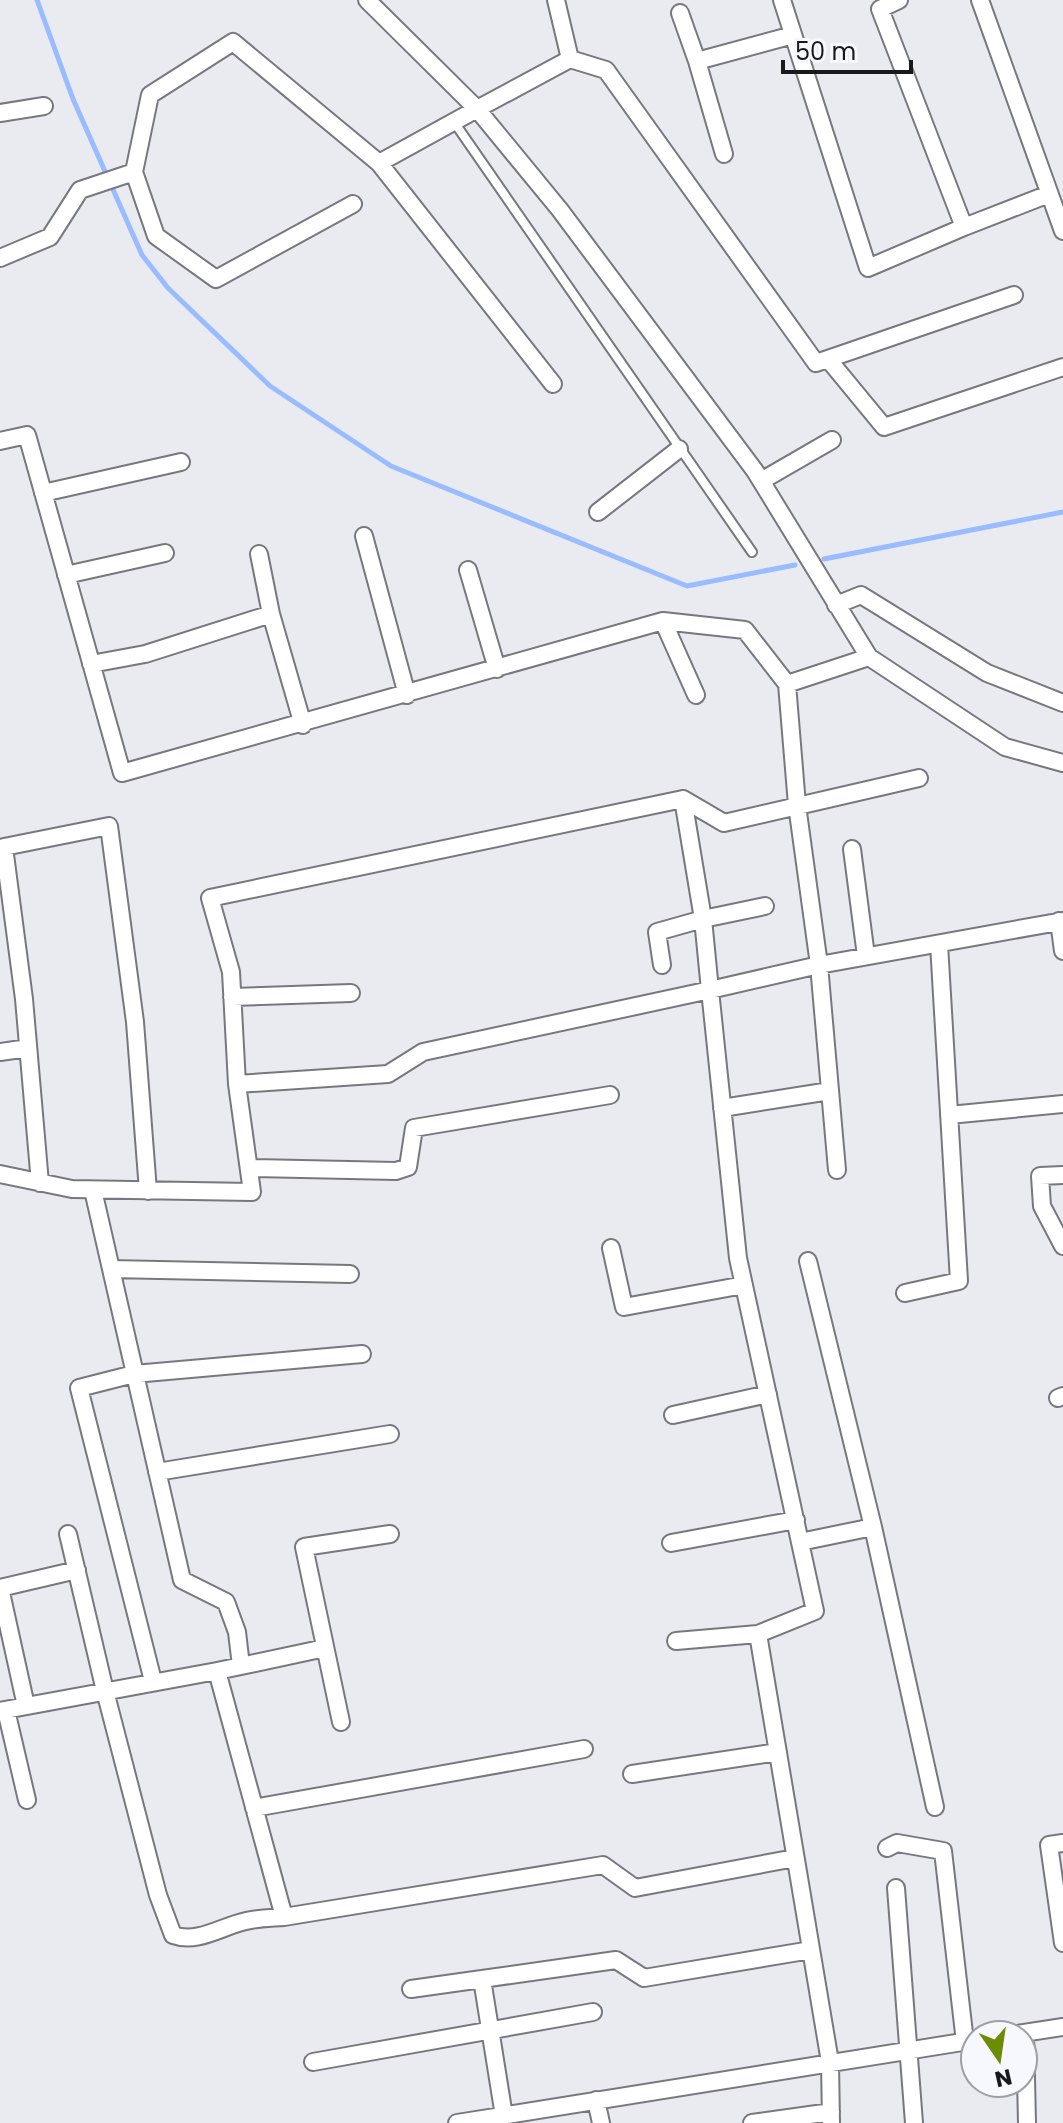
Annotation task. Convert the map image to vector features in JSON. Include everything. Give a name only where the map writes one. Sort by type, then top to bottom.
[{"type":"street","points":[[367,0],[477,109],[560,210],[761,481],[869,657],[1005,747],[1063,763]]},
{"type":"street","points":[[556,0],[570,59]]},
{"type":"street","points":[[782,0],[868,268],[964,227],[1055,196]]},
{"type":"street","points":[[899,0],[880,9],[964,227]]},
{"type":"street","points":[[980,0],[1055,196],[1063,231]]},
{"type":"street","points":[[680,13],[724,154]]},
{"type":"street","points":[[697,61],[793,35]]},
{"type":"street","points":[[353,204],[216,279],[156,236],[127,174],[150,95],[233,42],[379,163],[553,384]]},
{"type":"street","points":[[379,163],[570,59],[606,70],[816,363],[1014,295]]},
{"type":"street","points":[[0,113],[44,106]]},
{"type":"street","points":[[0,258],[50,237],[80,190],[127,174]]},
{"type":"street","points":[[828,359],[884,427],[1063,367]]},
{"type":"street","points":[[0,441],[27,435],[122,773],[303,725],[663,621],[745,630],[787,684],[797,805],[819,965],[837,1170]]},
{"type":"street","points":[[761,481],[832,440]]},
{"type":"street","points":[[598,512],[679,449]]},
{"type":"street","points":[[43,493],[181,462]]},
{"type":"street","points":[[364,536],[407,695]]},
{"type":"street","points":[[66,575],[165,553]]},
{"type":"street","points":[[259,554],[271,614],[303,725]]},
{"type":"street","points":[[468,570],[497,669]]},
{"type":"street","points":[[836,605],[861,595],[987,673],[1063,703]]},
{"type":"street","points":[[91,664],[145,654],[271,614]]},
{"type":"street","points":[[663,621],[696,695]]},
{"type":"street","points":[[787,684],[869,657]]},
{"type":"street","points":[[0,1174],[93,1190],[252,1192],[237,1084],[231,972],[210,898],[683,799],[724,823],[919,778]]},
{"type":"street","points":[[676,1641],[758,1634],[815,1611],[744,1285],[703,919],[683,799]]},
{"type":"street","points":[[40,1183],[28,1048],[4,847],[109,826],[135,1022],[148,1191]]},
{"type":"street","points":[[852,849],[866,956]]},
{"type":"street","points":[[662,965],[657,932],[765,906]]},
{"type":"street","points":[[237,1084],[388,1074],[423,1052],[819,965],[1061,921],[1063,951]]},
{"type":"street","points":[[905,1293],[959,1281],[939,944]]},
{"type":"street","points":[[232,997],[351,993]]},
{"type":"street","points":[[0,1052],[28,1048]]},
{"type":"street","points":[[722,1108],[830,1091]]},
{"type":"street","points":[[249,1168],[396,1171],[408,1167],[414,1128],[610,1095]]},
{"type":"street","points":[[949,1115],[1063,1104]]},
{"type":"street","points":[[1063,1175],[1040,1176],[1042,1206],[1063,1246]]},
{"type":"street","points":[[93,1190],[182,1580],[226,1602],[237,1632],[241,1666]]},
{"type":"street","points":[[611,1248],[624,1307],[744,1285]]},
{"type":"street","points":[[808,1261],[873,1527],[935,1807]]},
{"type":"street","points":[[111,1269],[350,1274]]},
{"type":"street","points":[[153,1681],[79,1388],[134,1374],[362,1354]]},
{"type":"street","points":[[673,1415],[768,1394]]},
{"type":"street","points":[[157,1472],[390,1434]]},
{"type":"street","points":[[671,1543],[796,1520]]},
{"type":"street","points":[[800,1542],[873,1527]]},
{"type":"street","points":[[68,1534],[158,1895],[173,1935],[183,1939],[246,1921],[603,1865],[635,1888],[795,1858]]},
{"type":"street","points":[[341,1722],[304,1547],[390,1534]]},
{"type":"street","points":[[26,1706],[0,1588],[77,1570]]},
{"type":"street","points":[[752,2123],[831,2118],[830,2062],[758,1634]]},
{"type":"street","points":[[27,1800],[3,1710],[325,1648]]},
{"type":"street","points":[[217,1671],[284,1917]]},
{"type":"street","points":[[254,1808],[584,1749]]},
{"type":"street","points":[[632,1774],[778,1752]]},
{"type":"street","points":[[887,1848],[897,1843],[943,1851],[967,2019]]},
{"type":"street","points":[[1063,1843],[1049,1845],[1063,1943]]},
{"type":"street","points":[[896,1888],[914,2123]]},
{"type":"street","points":[[411,1989],[616,1960],[644,1978],[811,1950]]},
{"type":"street","points":[[482,1979],[504,2116]]},
{"type":"street","points":[[313,2062],[593,2012]]},
{"type":"street","points":[[1039,2031],[1063,2027]]},
{"type":"street","points":[[457,2123],[959,2043]]},
{"type":"street","points":[[1025,2099],[1027,2123]]},
{"type":"street","points":[[596,2100],[601,2123]]},
{"type":"lane","points":[[454,122],[752,552]]},
{"type":"waterway","points":[[37,0],[73,99],[142,255],[168,288],[270,386],[391,466],[687,586],[795,565]]},
{"type":"waterway","points":[[824,559],[1063,512]]}]
